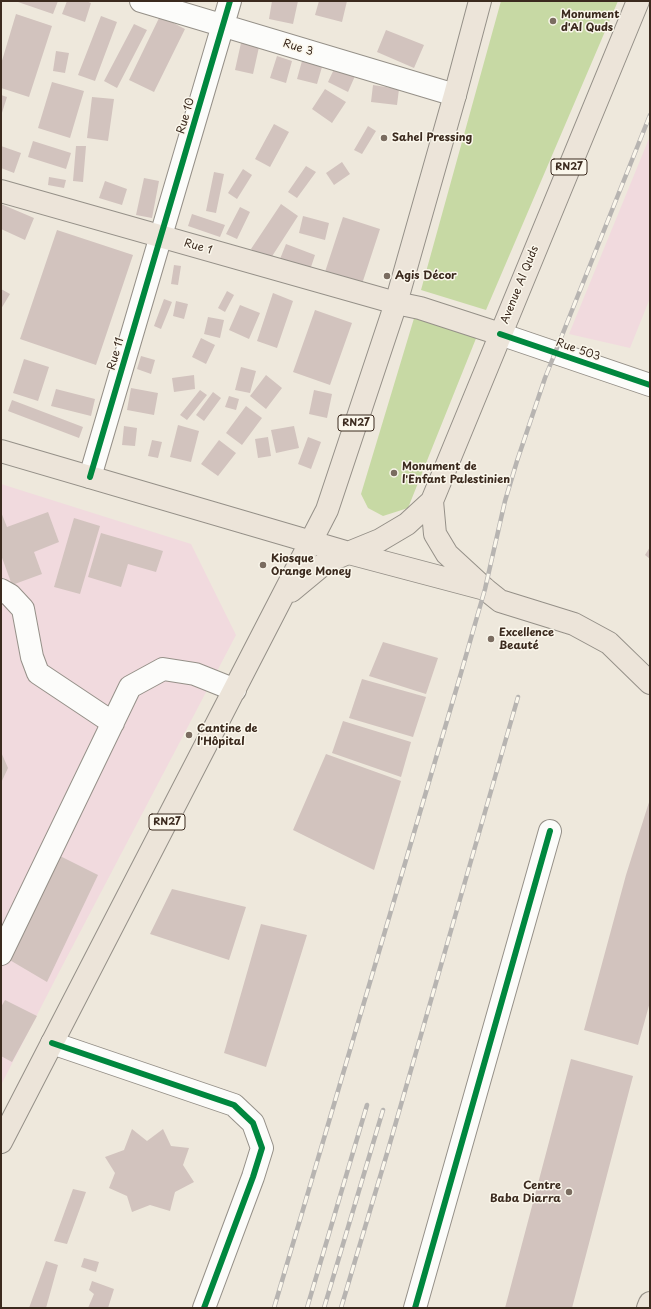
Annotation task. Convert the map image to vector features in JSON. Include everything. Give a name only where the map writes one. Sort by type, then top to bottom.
[{"type":"main road","name":"RN27","points":[[1,1142],[327,510],[396,303],[480,1]]},
{"type":"main road","name":"Avenue Al Quds","points":[[281,600],[326,562],[380,540],[407,524],[432,501],[638,1]]},
{"type":"main road","name":"Rue 1","points":[[1,191],[396,303]]},
{"type":"main road","name":"Rue 503","points":[[396,303],[420,308],[500,334]]},
{"type":"main road","points":[[1,451],[349,553],[485,589]]},
{"type":"main road","points":[[432,501],[435,534],[447,554],[485,589],[500,600],[574,624],[609,643],[650,683]]},
{"type":"main road","points":[[648,1308],[650,1303]]},
{"type":"street","name":"Rue 3","points":[[141,1],[455,95]]},
{"type":"street","name":"Rue 10","points":[[162,237],[230,1]]},
{"type":"street","name":"Rue 11","points":[[90,477],[162,237]]},
{"type":"street","name":"Rue 503","points":[[500,334],[649,382]]},
{"type":"street","points":[[1,590],[10,594],[23,609],[32,657],[38,673],[113,723]]},
{"type":"street","points":[[1,954],[130,687],[163,669],[195,674],[235,690]]},
{"type":"street","points":[[415,1308],[550,831]]},
{"type":"street","points":[[52,1043],[234,1105],[253,1123],[262,1148],[253,1177],[204,1308]]},
{"type":"shaded area","points":[[650,136],[650,298],[630,348],[569,334]]},
{"type":"shaded area","points":[[1,484],[191,544],[236,635],[1,1085]]},
{"type":"green space","points":[[501,1],[618,1],[486,310],[421,290]]},
{"type":"green space","points":[[415,315],[477,336],[408,508],[383,516],[368,508],[361,494]]},
{"type":"building","points":[[58,1],[53,14],[18,2]]},
{"type":"building","points":[[67,1],[86,1],[91,3],[85,22],[62,14]]},
{"type":"building","points":[[272,1],[298,1],[293,24],[269,19]]},
{"type":"building","points":[[319,1],[347,1],[342,22],[315,15]]},
{"type":"building","points":[[16,14],[52,26],[29,97],[1,88],[1,64]]},
{"type":"building","points":[[101,16],[117,22],[95,81],[78,75]]},
{"type":"building","points":[[160,16],[185,29],[154,92],[129,80]]},
{"type":"building","points":[[134,24],[147,30],[117,88],[104,81]]},
{"type":"building","points":[[386,30],[424,45],[414,68],[377,52]]},
{"type":"building","points":[[241,43],[259,47],[253,74],[235,70]]},
{"type":"building","points":[[56,51],[69,53],[65,73],[53,71]]},
{"type":"building","points":[[277,56],[292,61],[286,83],[270,78]]},
{"type":"building","points":[[302,61],[322,67],[317,84],[297,79]]},
{"type":"building","points":[[335,67],[355,76],[348,92],[328,82]]},
{"type":"building","points":[[52,82],[84,91],[70,138],[38,128]]},
{"type":"building","points":[[373,85],[399,89],[397,105],[371,102]]},
{"type":"building","points":[[325,89],[346,102],[332,123],[312,109]]},
{"type":"building","points":[[1,95],[7,97],[1,116]]},
{"type":"building","points":[[92,97],[114,99],[108,141],[87,138]]},
{"type":"building","points":[[274,124],[289,132],[270,167],[255,159]]},
{"type":"building","points":[[368,126],[376,131],[362,154],[354,150]]},
{"type":"building","points":[[33,141],[71,153],[66,169],[28,157]]},
{"type":"building","points":[[1,146],[21,153],[14,173],[1,168]]},
{"type":"building","points":[[76,146],[86,146],[83,182],[73,181]]},
{"type":"building","points":[[342,162],[350,174],[334,185],[326,173]]},
{"type":"building","points":[[306,166],[316,172],[297,198],[288,192]]},
{"type":"building","points":[[243,169],[252,175],[237,199],[228,193]]},
{"type":"building","points":[[214,172],[224,174],[216,213],[206,211]]},
{"type":"building","points":[[49,177],[66,180],[64,188],[48,185]]},
{"type":"building","points":[[144,178],[159,181],[152,218],[136,215]]},
{"type":"building","points":[[105,181],[127,189],[122,205],[99,198]]},
{"type":"building","points":[[1,204],[34,218],[25,240],[1,229]]},
{"type":"building","points":[[281,204],[298,216],[269,261],[251,249]]},
{"type":"building","points":[[240,207],[250,212],[237,239],[226,234]]},
{"type":"building","points":[[192,214],[225,225],[220,237],[188,226]]},
{"type":"building","points":[[303,216],[329,223],[325,240],[299,233]]},
{"type":"building","points":[[343,217],[380,229],[361,287],[324,275]]},
{"type":"building","points":[[57,230],[133,255],[96,365],[20,339]]},
{"type":"building","points":[[286,244],[315,255],[310,270],[280,259]]},
{"type":"building","points":[[174,265],[181,266],[178,285],[171,284]]},
{"type":"building","points":[[1,289],[10,294],[1,309]]},
{"type":"building","points":[[227,291],[234,295],[225,312],[218,308]]},
{"type":"building","points":[[273,293],[293,301],[277,348],[257,341]]},
{"type":"building","points":[[164,299],[172,302],[161,329],[154,326]]},
{"type":"building","points":[[176,301],[188,304],[184,319],[173,316]]},
{"type":"building","points":[[240,305],[260,313],[249,339],[229,330]]},
{"type":"building","points":[[315,310],[352,323],[330,385],[293,372]]},
{"type":"building","points":[[208,317],[224,320],[220,338],[204,334]]},
{"type":"building","points":[[201,338],[215,345],[206,364],[192,357]]},
{"type":"building","points":[[141,356],[155,360],[151,374],[137,369]]},
{"type":"building","points":[[24,359],[49,367],[38,401],[13,393]]},
{"type":"building","points":[[241,367],[256,371],[250,393],[235,390]]},
{"type":"building","points":[[194,375],[195,389],[174,392],[172,378]]},
{"type":"building","points":[[266,375],[282,388],[266,409],[250,396]]},
{"type":"building","points":[[131,388],[158,393],[154,415],[127,410]]},
{"type":"building","points":[[56,389],[95,399],[91,416],[51,406]]},
{"type":"building","points":[[200,390],[207,395],[187,420],[180,415]]},
{"type":"building","points":[[314,390],[332,394],[327,418],[309,414]]},
{"type":"building","points":[[213,392],[221,398],[204,421],[196,415]]},
{"type":"building","points":[[229,396],[239,399],[236,410],[225,407]]},
{"type":"building","points":[[12,400],[83,427],[79,438],[8,411]]},
{"type":"building","points":[[246,406],[262,418],[242,445],[226,433]]},
{"type":"building","points":[[178,425],[199,431],[191,462],[170,457]]},
{"type":"building","points":[[124,426],[137,428],[135,446],[122,445]]},
{"type":"building","points":[[294,426],[299,448],[276,453],[271,430]]},
{"type":"building","points":[[268,437],[271,456],[258,458],[255,439]]},
{"type":"building","points":[[308,437],[321,442],[311,469],[298,464]]},
{"type":"building","points":[[152,440],[162,442],[158,458],[148,456]]},
{"type":"building","points":[[219,440],[236,453],[218,476],[201,464]]},
{"type":"building","points":[[1,512],[7,527],[48,512],[59,542],[34,552],[42,574],[12,585],[1,555]]},
{"type":"building","points":[[74,518],[100,526],[80,594],[54,587]]},
{"type":"building","points":[[101,533],[163,551],[156,572],[128,564],[121,587],[88,577]]},
{"type":"building","points":[[650,547],[650,559],[645,555]]},
{"type":"building","points":[[383,642],[438,658],[426,694],[369,676]]},
{"type":"building","points":[[362,679],[426,697],[413,737],[349,718]]},
{"type":"building","points":[[343,721],[411,742],[401,777],[332,753]]},
{"type":"building","points":[[1,752],[8,768],[1,783]]},
{"type":"building","points":[[326,754],[401,781],[374,870],[293,830]]},
{"type":"building","points":[[650,799],[650,1002],[638,1045],[584,1030],[626,875]]},
{"type":"building","points":[[58,855],[98,875],[47,982],[8,959]]},
{"type":"building","points":[[172,889],[246,907],[229,960],[150,934]]},
{"type":"building","points":[[261,924],[307,935],[266,1067],[224,1053]]},
{"type":"building","points":[[5,1000],[37,1016],[12,1062],[1,1056],[1,1007]]},
{"type":"building","name":"Centre Baba Diarra","points":[[571,1059],[633,1076],[572,1308],[505,1308]]},
{"type":"building","points":[[132,1129],[147,1141],[163,1129],[171,1146],[189,1148],[183,1165],[194,1182],[175,1192],[170,1211],[150,1205],[132,1212],[127,1196],[109,1188],[115,1173],[105,1157],[124,1150]]},
{"type":"building","points":[[73,1189],[86,1192],[67,1244],[54,1241]]},
{"type":"building","points":[[84,1258],[99,1262],[96,1272],[81,1267]]},
{"type":"building","points":[[46,1261],[58,1265],[46,1308],[29,1308]]},
{"type":"building","points":[[92,1281],[114,1289],[108,1308],[88,1308],[94,1294],[89,1290]]},
{"type":"railway","points":[[274,1308],[459,680],[485,589],[505,501],[517,461],[545,378],[650,115]]},
{"type":"railway","points":[[341,1308],[518,697]]},
{"type":"railway","points":[[307,1308],[367,1105]]},
{"type":"railway","points":[[324,1308],[383,1110]]},
{"type":"cycle path","points":[[90,477],[230,1]]},
{"type":"cycle path","points":[[500,334],[650,385]]},
{"type":"cycle path","points":[[415,1308],[550,831]]},
{"type":"cycle path","points":[[52,1043],[234,1105],[253,1123],[262,1148],[253,1177],[204,1308]]},
{"type":"place","name":"Monument d'Al Quds","points":[[553,21]]},
{"type":"place","name":"Sahel Pressing","points":[[384,138]]},
{"type":"place","name":"Agis Décor","points":[[387,276]]},
{"type":"place","name":"Monument de l'Enfant Palestinien","points":[[394,473]]},
{"type":"place","name":"Kiosque Orange Money","points":[[263,565]]},
{"type":"place","name":"Excellence Beauté","points":[[491,639]]},
{"type":"place","name":"Cantine de l'Hôpital","points":[[189,735]]},
{"type":"place","name":"Centre Baba Diarra","points":[[569,1192]]}]
